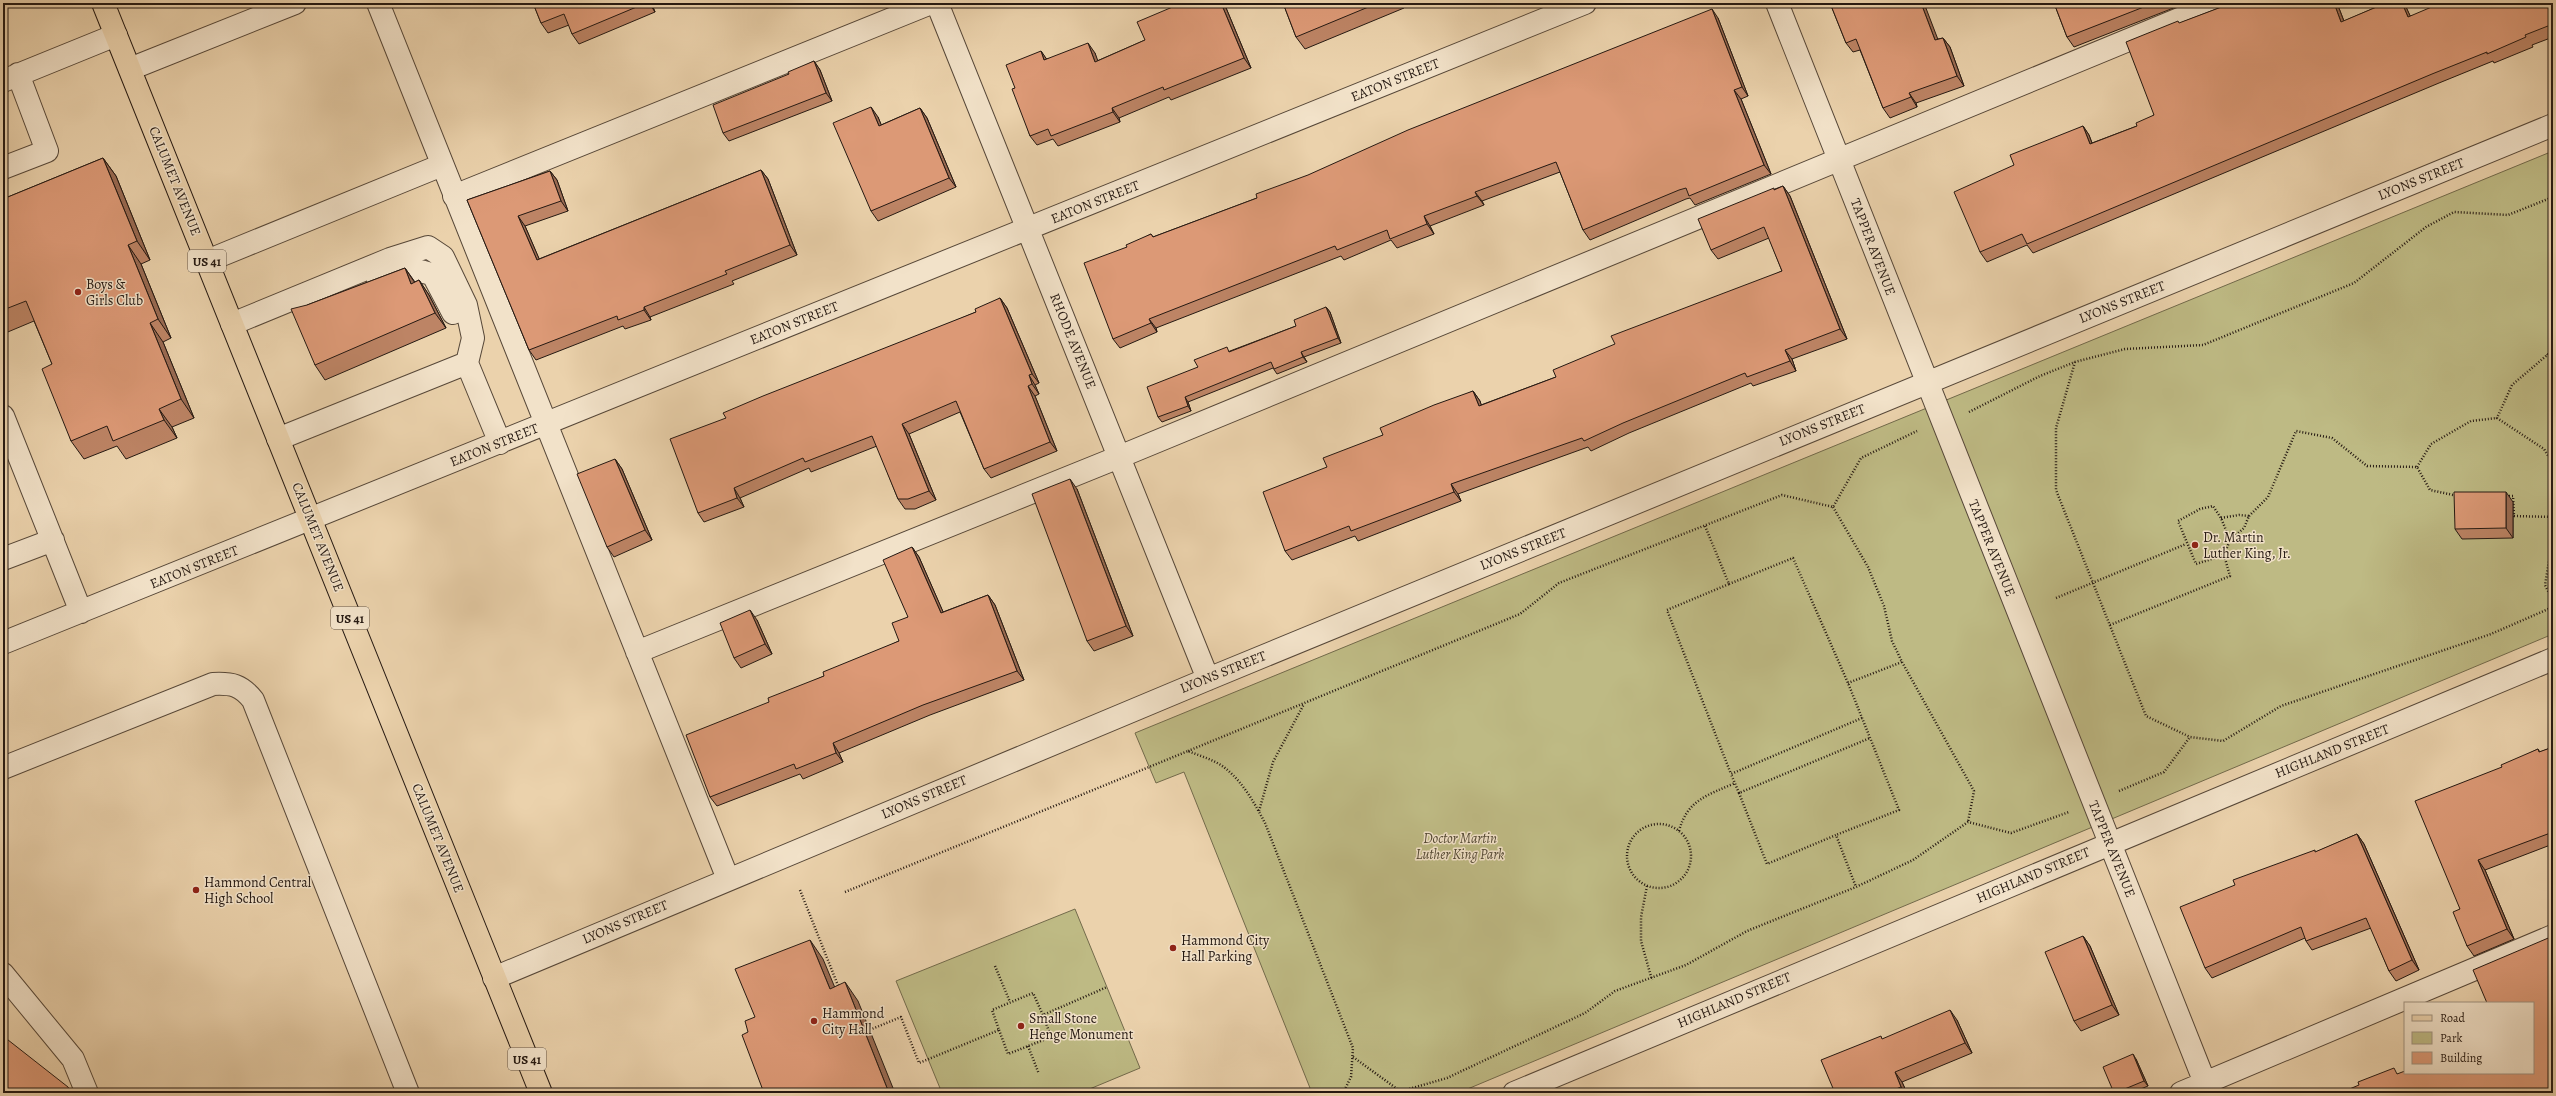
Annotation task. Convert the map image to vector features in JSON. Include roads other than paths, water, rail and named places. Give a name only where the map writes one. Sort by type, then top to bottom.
[{"type":"main road","name":"CALUMET AVENUE","points":[[103,3],[541,1093]]},
{"type":"street","points":[[130,69],[295,3]]},
{"type":"street","points":[[378,3],[728,879]]},
{"type":"street","points":[[454,196],[931,3]]},
{"type":"street","name":"RHODE AVENUE","points":[[937,3],[1029,228],[1208,679]]},
{"type":"street","name":"EATON STREET","points":[[3,643],[1585,3]]},
{"type":"street","name":"TAPPER AVENUE","points":[[1777,3],[2207,1088]]},
{"type":"street","points":[[637,652],[1119,457],[2218,3]]},
{"type":"street","points":[[3,168],[47,151],[10,78],[116,35]]},
{"type":"street","name":"LYONS STREET","points":[[494,978],[1208,679],[2553,125]]},
{"type":"street","points":[[207,261],[442,165]]},
{"type":"street","points":[[232,324],[390,259],[428,247],[443,257],[466,305],[472,326],[473,338],[467,363],[500,443]]},
{"type":"street","points":[[278,438],[467,363]]},
{"type":"street","points":[[3,416],[11,457],[53,540],[81,612]]},
{"type":"street","points":[[3,559],[53,540]]},
{"type":"street","name":"HIGHLAND STREET","points":[[1514,1093],[2109,843],[2553,659]]},
{"type":"street","points":[[3,768],[213,684],[229,683],[244,688],[252,700],[408,1093]]},
{"type":"street","points":[[2181,1093],[2207,1088],[2553,936]]},
{"type":"street","points":[[3,974],[73,1059],[87,1093]]},
{"type":"place","name":"Boys & Girls Club","points":[[78,292]]},
{"type":"place","name":"Dr. Martin Luther King, Jr.","points":[[2195,545]]},
{"type":"place","name":"Hammond Central High School","points":[[196,890]]},
{"type":"place","name":"Hammond City Hall Parking","points":[[1173,948]]},
{"type":"place","name":"Hammond City Hall","points":[[814,1021]]},
{"type":"place","name":"Small Stone Henge Monument","points":[[1021,1026]]},
{"type":"park label","name":"Doctor Martin Luther King Park","points":[[1460,846]]}]
